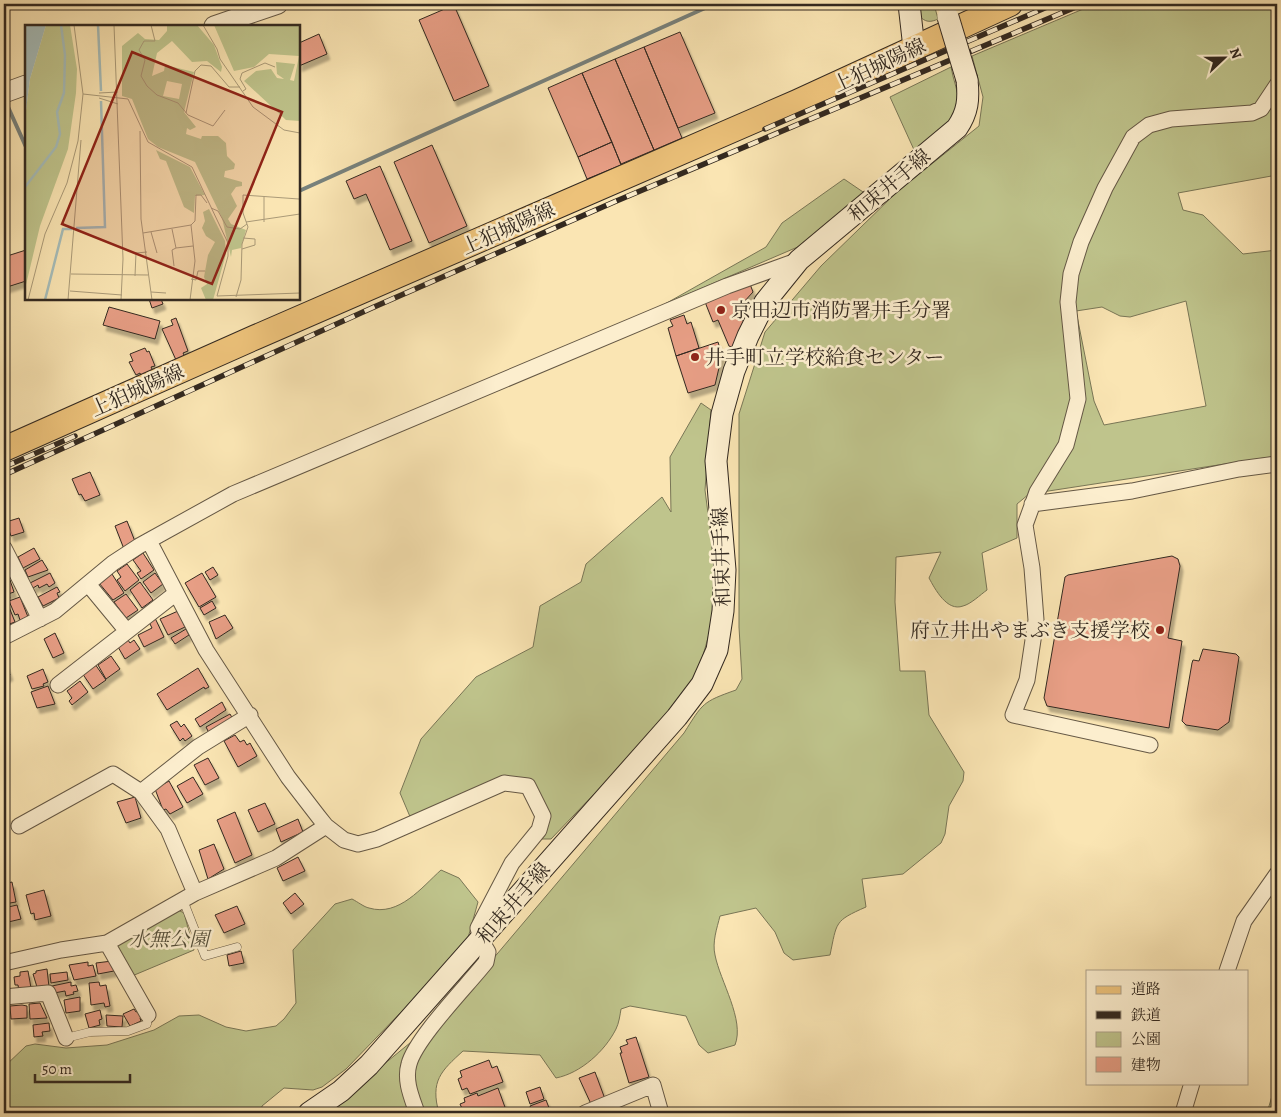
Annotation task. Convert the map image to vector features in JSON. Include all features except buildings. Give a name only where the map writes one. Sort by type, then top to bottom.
[{"type":"main road","points":[[909,4],[914,48]]},
{"type":"main road","name":"上狛城陽線","points":[[4,449],[256,337],[797,102],[914,48],[985,10],[1010,4]]},
{"type":"main road","name":"和束井手線","points":[[309,1113],[341,1091],[362,1071],[481,940],[677,717],[702,684],[717,650],[723,611],[725,570],[716,461],[722,414],[734,371],[748,336],[765,302],[799,260],[957,128],[964,118],[969,100],[967,80],[946,10]]},
{"type":"street","points":[[217,25],[278,4]]},
{"type":"street","points":[[5,93],[25,85]]},
{"type":"street","points":[[1150,745],[1014,715],[1027,680],[1036,620],[1032,568],[1025,525],[1037,492],[1066,445],[1078,399],[1068,302],[1071,274],[1081,242],[1105,188],[1133,137],[1149,125],[1171,119],[1252,113],[1261,109],[1277,85]]},
{"type":"street","points":[[4,637],[55,611],[113,564],[148,541],[233,494],[727,286],[799,260]]},
{"type":"street","points":[[1032,504],[1132,491],[1277,464]]},
{"type":"street","points":[[148,541],[206,650],[250,715],[288,777],[326,826],[344,840],[358,844],[377,839],[504,783],[514,782],[528,786],[543,816],[539,830],[512,863],[478,928],[481,940],[488,952],[486,962],[417,1046],[408,1065],[408,1086],[417,1113]]},
{"type":"street","points":[[4,548],[40,619]]},
{"type":"street","points":[[88,584],[126,630]]},
{"type":"street","points":[[58,685],[126,630],[175,594]]},
{"type":"street","points":[[141,792],[198,747],[250,715]]},
{"type":"street","points":[[19,826],[113,774],[141,792],[168,829],[189,896]]},
{"type":"street","points":[[4,962],[107,943],[189,896],[276,858],[326,826]]},
{"type":"street","points":[[1227,970],[1244,922],[1277,874]]},
{"type":"street","points":[[107,943],[148,1015]]},
{"type":"street","points":[[4,997],[48,992],[66,1038]]},
{"type":"street","points":[[1184,1113],[1192,1084]]},
{"type":"street","points":[[585,1113],[653,1085],[661,1113]]},
{"type":"lane","points":[[189,896],[205,956],[237,947]]},
{"type":"lane","points":[[66,1038],[90,1032],[128,1031],[147,1024],[148,1015]]},
{"type":"green space","points":[[915,4],[934,4],[938,19],[929,21],[922,19]]},
{"type":"green space","points":[[1095,4],[1277,4],[1277,175],[1178,193],[1183,210],[1203,215],[1243,254],[1277,250],[1277,456],[1029,494],[1017,504],[1017,538],[982,553],[987,590],[963,606],[957,607],[947,603],[929,578],[941,552],[896,557],[895,602],[900,671],[925,671],[929,715],[964,772],[963,781],[949,806],[945,834],[941,843],[903,874],[862,879],[866,907],[848,916],[839,924],[830,955],[793,960],[784,953],[775,932],[756,908],[720,916],[715,935],[714,950],[737,1024],[735,1045],[708,1053],[699,1045],[686,1016],[630,1006],[621,1009],[616,1029],[599,1053],[583,1066],[565,1075],[556,1078],[540,1055],[463,1051],[439,1077],[436,1093],[439,1113],[324,1113],[448,1012],[684,733],[700,709],[710,701],[736,690],[742,679],[739,627],[739,414],[765,332],[821,266],[898,191],[979,126],[983,97],[972,56]],"holes":[[[1186,301],[1206,406],[1104,425],[1094,401],[1076,311],[1102,307],[1120,316],[1130,317]]]},
{"type":"green space","points":[[951,67],[959,102],[958,109],[955,116],[943,130],[915,152],[890,97]]},
{"type":"green space","points":[[844,179],[866,194],[800,246],[665,304],[766,247],[782,223]]},
{"type":"green space","points":[[701,403],[711,410],[705,490],[715,568],[713,620],[698,673],[642,744],[551,839],[542,839],[547,827],[520,778],[411,819],[400,793],[421,739],[476,677],[533,647],[540,606],[581,582],[586,564],[662,497],[671,512],[670,457]]},
{"type":"green space","points":[[441,870],[459,878],[478,902],[466,945],[346,1069],[322,1087],[313,1090],[284,1088],[262,1106],[261,1113],[4,1113],[4,1067],[26,1046],[35,1044],[66,1048],[107,1045],[154,1030],[179,1016],[199,1015],[226,1027],[246,1031],[276,1026],[296,1003],[293,950],[335,904],[352,899],[369,908],[380,910],[390,908],[409,899]]},
{"type":"green space","name":"水無公園","points":[[178,910],[184,913],[194,950],[132,976],[115,946]]},
{"type":"green space","points":[[1277,1079],[1277,1113],[1267,1113]]},
{"type":"waterway","points":[[300,191],[714,4]]},
{"type":"waterway","points":[[4,98],[25,145]]},
{"type":"railway","points":[[765,129],[1054,4]]},
{"type":"railway","points":[[4,475],[374,307],[614,202],[1083,4]]},
{"type":"railway","points":[[4,467],[75,436]]},
{"type":"place","name":"京田辺市消防署井手分署","points":[[721,310]]},
{"type":"place","name":"井手町立学校給食センター","points":[[695,357]]},
{"type":"place","name":"府立井出やまぶき支援学校","points":[[1160,630]]}]
